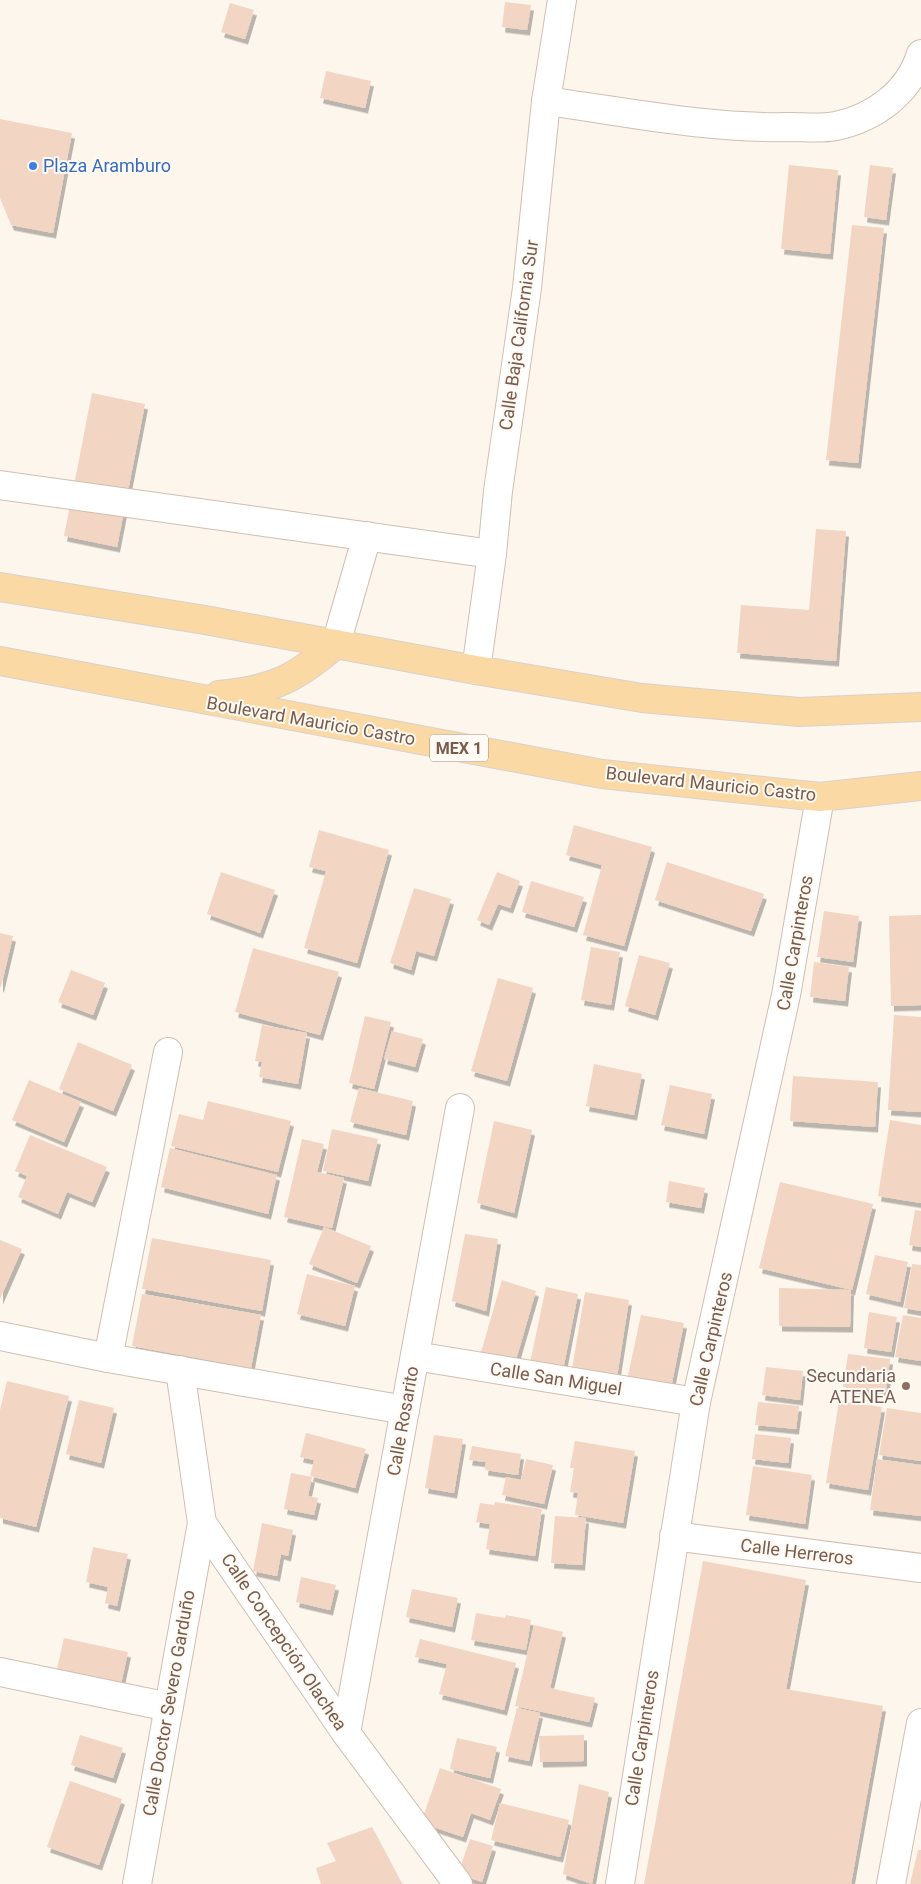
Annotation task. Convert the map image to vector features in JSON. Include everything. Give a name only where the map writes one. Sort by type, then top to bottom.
[{"type":"main road","points":[[0,587],[205,620],[476,670],[642,698],[799,712],[921,707]]},
{"type":"main road","points":[[188,698],[254,692],[270,687],[304,669],[336,644]]},
{"type":"main road","name":"Boulevard Mauricio Castro","points":[[0,661],[188,698],[602,774],[820,797],[921,786]]},
{"type":"street","name":"Calle Baja California Sur","points":[[476,670],[492,554],[498,491],[527,288],[546,101],[562,0]]},
{"type":"street","points":[[546,101],[748,128],[834,126],[862,118],[886,105],[903,87],[921,55]]},
{"type":"street","points":[[0,485],[492,554]]},
{"type":"street","points":[[336,644],[367,536]]},
{"type":"street","name":"Calle Carpinteros","points":[[620,1884],[696,1402],[786,995],[820,797]]},
{"type":"street","points":[[108,1358],[168,1052]]},
{"type":"street","name":"Calle Rosarito","points":[[346,1733],[460,1108]]},
{"type":"street","points":[[0,1336],[108,1358],[405,1410]]},
{"type":"street","name":"Calle San Miguel","points":[[415,1356],[696,1402]]},
{"type":"street","name":"Calle Concepción Olachea","points":[[180,1370],[202,1523],[346,1733],[458,1884]]},
{"type":"street","name":"Calle Doctor Severo Garduño","points":[[137,1884],[202,1523]]},
{"type":"street","name":"Calle Herreros","points":[[674,1536],[921,1568]]},
{"type":"street","points":[[0,1672],[169,1707]]},
{"type":"street","points":[[891,1884],[921,1723]]},
{"type":"building","points":[[505,2],[531,5],[527,30],[502,27]]},
{"type":"building","points":[[230,3],[254,10],[245,39],[221,32]]},
{"type":"building","points":[[326,71],[371,81],[365,108],[320,98]]},
{"type":"building","name":"Plaza Aramburo","points":[[0,119],[72,133],[53,233],[11,225],[0,198]]},
{"type":"building","points":[[789,165],[838,170],[830,254],[781,249]]},
{"type":"building","points":[[870,165],[893,168],[886,220],[864,217]]},
{"type":"building","points":[[852,225],[884,228],[858,463],[826,460]]},
{"type":"building","points":[[92,393],[145,404],[117,547],[64,536]]},
{"type":"building","points":[[816,529],[846,531],[836,661],[737,653],[741,605],[809,610]]},
{"type":"building","points":[[574,825],[652,847],[624,946],[583,935],[602,865],[566,855]]},
{"type":"building","points":[[319,830],[389,850],[357,963],[304,948],[326,871],[309,867]]},
{"type":"building","points":[[667,862],[764,894],[751,931],[655,900]]},
{"type":"building","points":[[221,872],[275,890],[260,933],[207,914]]},
{"type":"building","points":[[497,872],[520,881],[510,908],[498,904],[489,925],[477,920]]},
{"type":"building","points":[[531,881],[584,897],[574,927],[522,912]]},
{"type":"building","points":[[414,888],[451,899],[434,956],[416,951],[411,970],[390,963]]},
{"type":"building","points":[[824,911],[859,916],[853,962],[817,957]]},
{"type":"building","points":[[921,915],[921,1005],[891,1006],[889,916]]},
{"type":"building","points":[[0,933],[13,936],[1,987],[0,986]]},
{"type":"building","points":[[591,947],[620,952],[611,1005],[581,1000]]},
{"type":"building","points":[[253,948],[339,972],[320,1035],[235,1012]]},
{"type":"building","points":[[639,955],[670,963],[655,1015],[625,1006]]},
{"type":"building","points":[[814,962],[849,967],[845,1001],[810,997]]},
{"type":"building","points":[[71,970],[105,983],[93,1015],[58,1002]]},
{"type":"building","points":[[498,978],[533,988],[507,1081],[471,1071]]},
{"type":"building","points":[[894,1015],[921,1017],[921,1112],[888,1110]]},
{"type":"building","points":[[365,1016],[391,1022],[374,1089],[349,1083]]},
{"type":"building","points":[[262,1025],[307,1033],[298,1084],[259,1077],[262,1062],[255,1061]]},
{"type":"building","points":[[392,1031],[423,1039],[415,1067],[384,1059]]},
{"type":"building","points":[[78,1042],[132,1065],[113,1111],[59,1089]]},
{"type":"building","points":[[594,1064],[642,1074],[634,1115],[586,1106]]},
{"type":"building","points":[[793,1076],[878,1082],[875,1127],[790,1121]]},
{"type":"building","points":[[29,1080],[81,1102],[64,1142],[12,1120]]},
{"type":"building","points":[[670,1085],[712,1094],[704,1134],[661,1125]]},
{"type":"building","points":[[359,1088],[413,1101],[406,1135],[350,1122]]},
{"type":"building","points":[[208,1101],[291,1121],[278,1172],[171,1146],[179,1114],[203,1120]]},
{"type":"building","points":[[890,1120],[921,1125],[921,1203],[878,1196]]},
{"type":"building","points":[[494,1121],[532,1130],[514,1213],[477,1203]]},
{"type":"building","points":[[332,1129],[378,1139],[368,1181],[323,1171]]},
{"type":"building","points":[[30,1135],[107,1167],[92,1202],[67,1192],[58,1214],[18,1197],[27,1176],[15,1171]]},
{"type":"building","points":[[302,1139],[324,1144],[317,1172],[344,1178],[332,1228],[284,1217]]},
{"type":"building","points":[[170,1148],[277,1175],[268,1214],[161,1187]]},
{"type":"building","points":[[669,1181],[705,1188],[701,1208],[666,1202]]},
{"type":"building","points":[[780,1182],[873,1204],[852,1290],[759,1268]]},
{"type":"building","points":[[915,1210],[921,1211],[921,1247],[909,1245]]},
{"type":"building","points":[[324,1227],[371,1246],[357,1283],[309,1264]]},
{"type":"building","points":[[465,1234],[498,1239],[486,1311],[452,1301]]},
{"type":"building","points":[[152,1238],[271,1260],[262,1311],[142,1289]]},
{"type":"building","points":[[0,1240],[22,1249],[0,1299]]},
{"type":"building","points":[[875,1255],[908,1262],[900,1302],[866,1294]]},
{"type":"building","points":[[912,1264],[921,1265],[921,1311],[904,1308]]},
{"type":"building","points":[[307,1274],[355,1286],[345,1326],[297,1314]]},
{"type":"building","points":[[502,1280],[536,1291],[515,1363],[481,1352]]},
{"type":"building","points":[[546,1287],[578,1294],[563,1370],[530,1363]]},
{"type":"building","points":[[779,1288],[851,1290],[850,1327],[779,1326]]},
{"type":"building","points":[[585,1292],[629,1300],[617,1377],[572,1369]]},
{"type":"building","points":[[142,1294],[261,1315],[251,1368],[132,1346]]},
{"type":"building","points":[[869,1312],[897,1317],[891,1352],[864,1348]]},
{"type":"building","points":[[641,1315],[684,1323],[671,1388],[627,1380]]},
{"type":"building","points":[[903,1315],[921,1318],[921,1361],[895,1357]]},
{"type":"building","points":[[848,1354],[890,1359],[886,1392],[843,1387]]},
{"type":"building","points":[[766,1367],[803,1371],[800,1400],[762,1395]]},
{"type":"building","points":[[7,1381],[69,1396],[36,1527],[0,1518],[0,1410]]},
{"type":"building","points":[[79,1400],[114,1408],[101,1463],[66,1454]]},
{"type":"building","points":[[839,1401],[882,1407],[868,1490],[826,1483]]},
{"type":"building","points":[[758,1402],[799,1406],[796,1429],[755,1425]]},
{"type":"building","points":[[887,1408],[921,1413],[921,1461],[879,1455]]},
{"type":"building","points":[[306,1433],[366,1449],[355,1488],[310,1476],[314,1460],[300,1457]]},
{"type":"building","points":[[755,1434],[791,1438],[788,1463],[752,1459]]},
{"type":"building","points":[[434,1435],[463,1439],[454,1493],[425,1488]]},
{"type":"building","points":[[575,1441],[635,1451],[623,1523],[575,1515],[578,1493],[570,1492],[574,1468],[570,1468]]},
{"type":"building","points":[[472,1446],[521,1454],[518,1475],[485,1470],[486,1462],[469,1460]]},
{"type":"building","points":[[526,1459],[553,1465],[544,1504],[502,1495],[506,1477],[521,1480]]},
{"type":"building","points":[[877,1459],[921,1465],[921,1516],[870,1510]]},
{"type":"building","points":[[753,1466],[812,1475],[805,1524],[746,1515]]},
{"type":"building","points":[[291,1473],[312,1477],[308,1496],[318,1498],[314,1515],[284,1509]]},
{"type":"building","points":[[495,1502],[542,1509],[535,1556],[486,1549],[490,1524],[476,1522],[480,1503],[494,1505]]},
{"type":"building","points":[[555,1516],[586,1518],[582,1565],[551,1563]]},
{"type":"building","points":[[262,1523],[293,1530],[288,1556],[281,1554],[277,1576],[253,1571]]},
{"type":"building","points":[[93,1547],[128,1554],[117,1606],[105,1603],[108,1587],[86,1582]]},
{"type":"building","points":[[703,1561],[806,1580],[786,1689],[883,1706],[851,1884],[644,1884]]},
{"type":"building","points":[[301,1577],[336,1585],[330,1610],[296,1602]]},
{"type":"building","points":[[412,1589],[458,1598],[452,1627],[406,1617]]},
{"type":"building","points":[[476,1613],[505,1618],[506,1615],[531,1620],[526,1650],[471,1640]]},
{"type":"building","points":[[534,1625],[563,1632],[550,1688],[595,1698],[589,1722],[515,1706]]},
{"type":"building","points":[[64,1638],[128,1652],[121,1684],[57,1669]]},
{"type":"building","points":[[420,1639],[516,1663],[504,1710],[439,1694],[447,1664],[415,1657]]},
{"type":"building","points":[[517,1708],[540,1713],[529,1761],[505,1756]]},
{"type":"building","points":[[80,1735],[123,1748],[113,1778],[71,1765]]},
{"type":"building","points":[[584,1735],[584,1761],[540,1762],[539,1736]]},
{"type":"building","points":[[457,1738],[497,1747],[490,1778],[450,1769]]},
{"type":"building","points":[[440,1768],[501,1789],[490,1820],[471,1813],[463,1837],[421,1823]]},
{"type":"building","points":[[70,1781],[122,1799],[99,1865],[47,1847]]},
{"type":"building","points":[[579,1784],[609,1792],[592,1884],[563,1874]]},
{"type":"building","points":[[500,1803],[569,1820],[560,1857],[491,1840]]},
{"type":"building","points":[[372,1827],[402,1884],[321,1884],[316,1868],[336,1861],[327,1843]]},
{"type":"building","points":[[470,1839],[493,1846],[482,1882],[458,1874]]},
{"type":"building","points":[[918,1850],[921,1850],[921,1884],[910,1884]]},
{"type":"place","name":"Plaza Aramburo","points":[[33,166]]},
{"type":"place","name":"Secundaria ATENEA","points":[[906,1386]]}]
